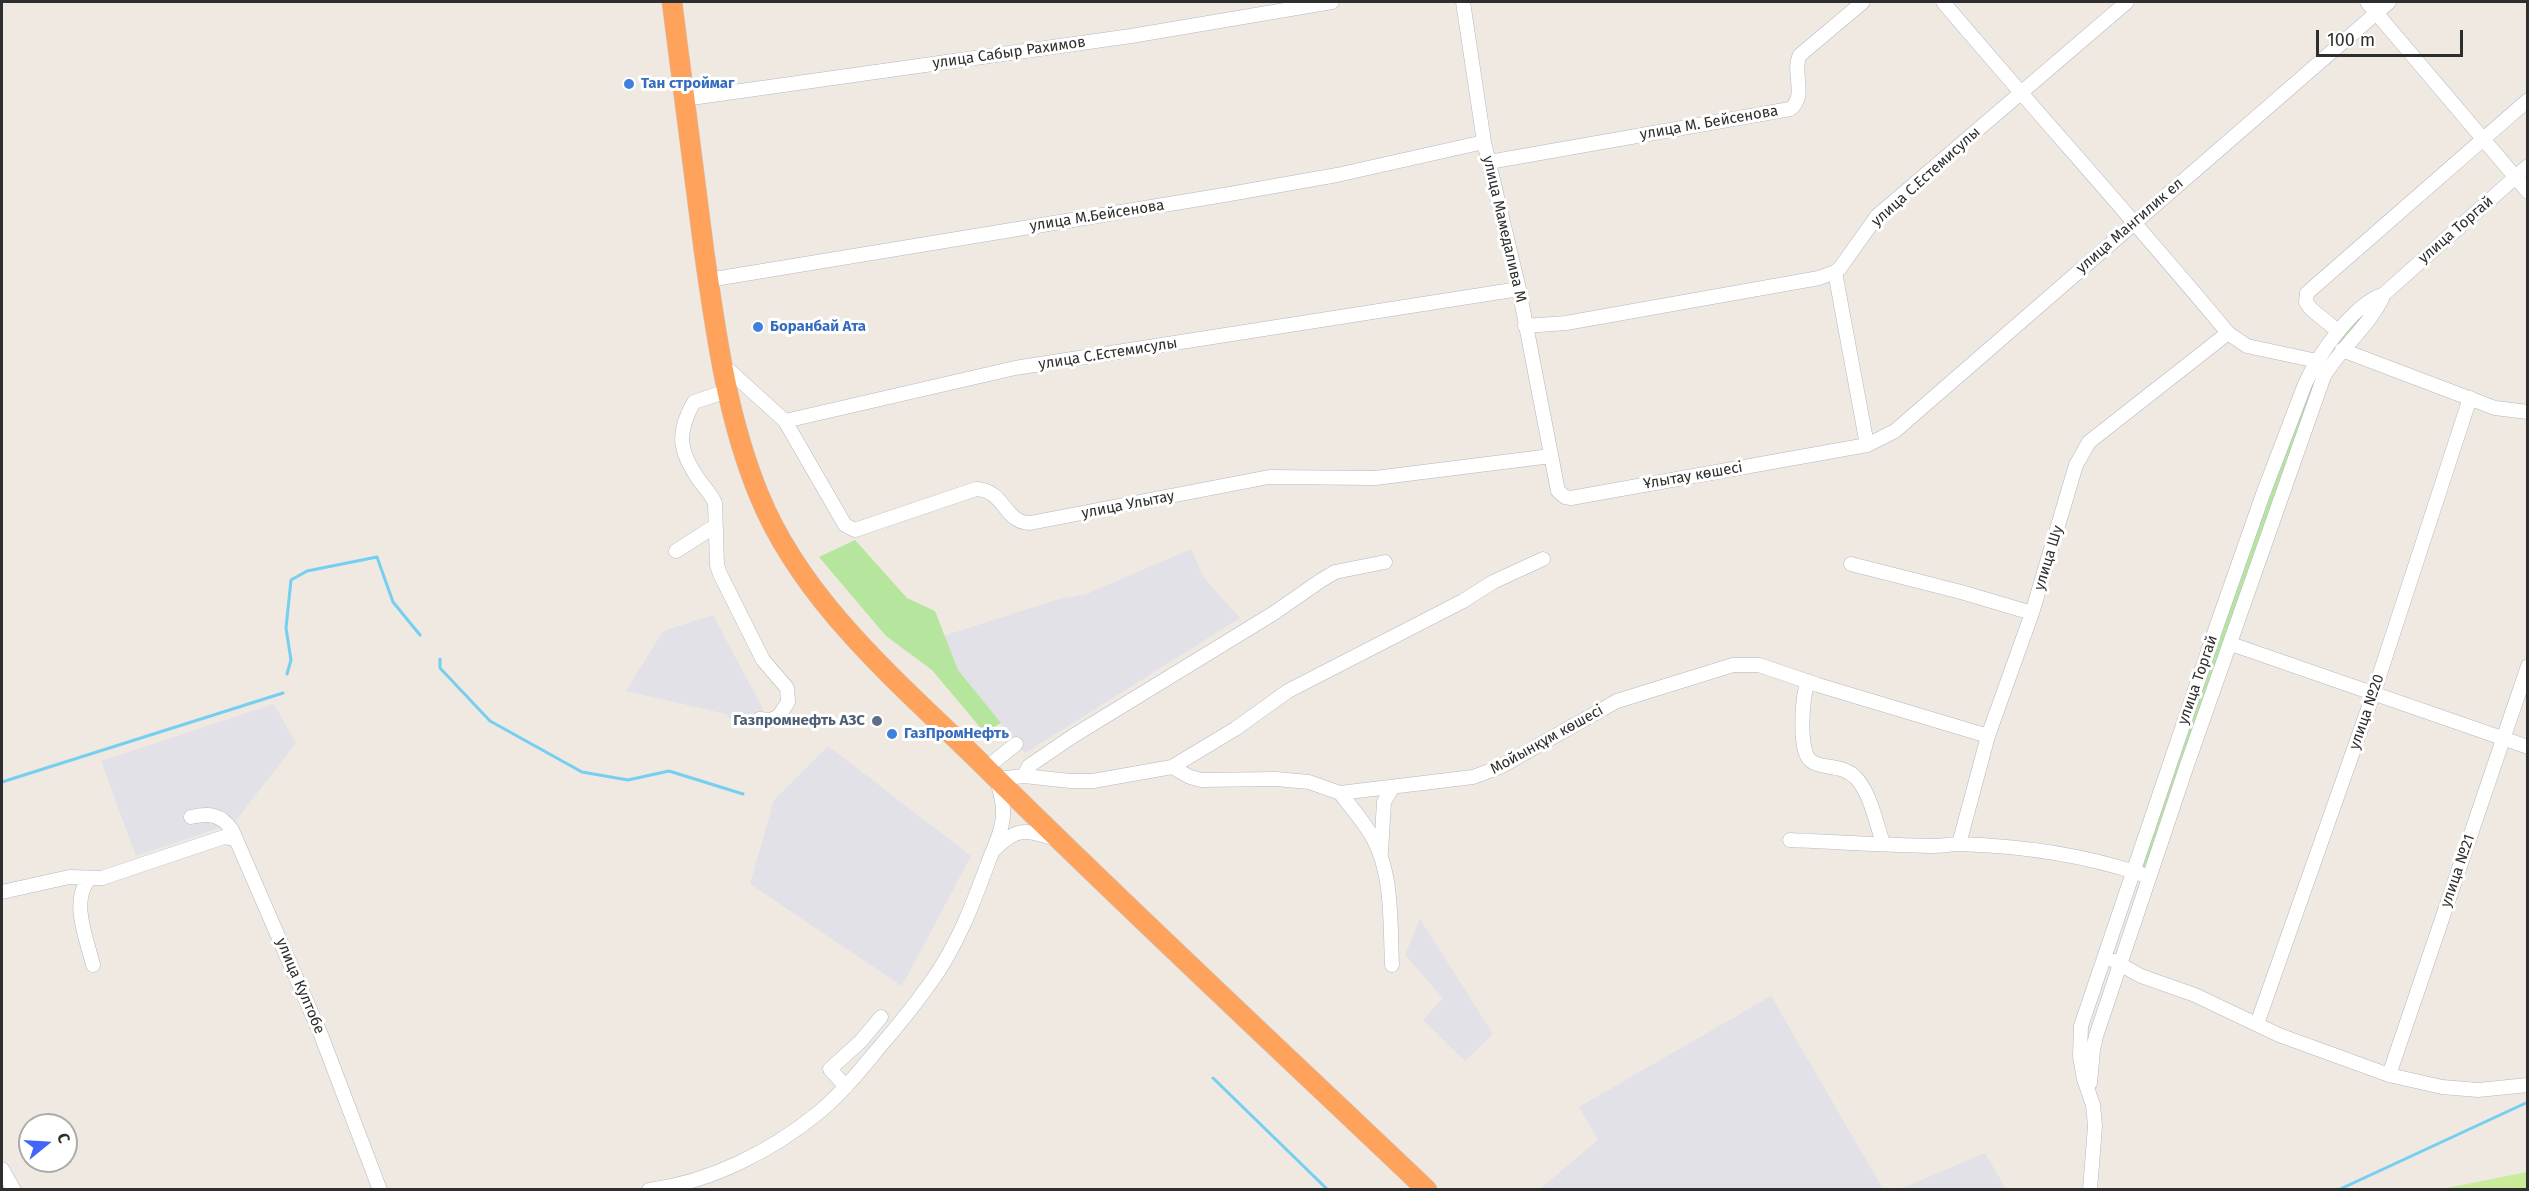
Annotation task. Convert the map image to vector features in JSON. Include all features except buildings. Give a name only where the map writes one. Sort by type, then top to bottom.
[{"type":"highway","points":[[672,2],[708,279],[727,392],[738,435],[759,496],[786,548],[809,584],[852,636],[1058,839],[1427,1190]]},
{"type":"street","name":"улица Сабыр Рахимов","points":[[684,99],[1131,36],[1332,2]]},
{"type":"street","name":"улица Мамедалива М","points":[[1463,2],[1484,142],[1519,289],[1551,456]]},
{"type":"street","name":"улица М. Бейсенова","points":[[1489,162],[1790,109],[1795,106],[1799,97],[1797,67],[1800,55],[1863,2]]},
{"type":"street","points":[[1943,2],[2135,221],[2228,333],[2247,346],[2317,361]]},
{"type":"street","name":"улица С.Естемисулы","points":[[1835,272],[1877,216],[2127,2]]},
{"type":"street","name":"улица Мангилик ел","points":[[1867,445],[1895,431],[2135,221],[2372,7],[2389,2]]},
{"type":"street","points":[[2372,7],[2528,192]]},
{"type":"street","points":[[2338,331],[2311,309],[2306,302],[2307,293],[2528,100]]},
{"type":"street","name":"улица М.Бейсенова","points":[[708,279],[1224,195],[1337,175],[1484,142]]},
{"type":"street","name":"улица Торгай","points":[[2090,1097],[2082,1071],[2079,1037],[2132,871],[2262,494],[2305,384],[2317,361],[2338,331],[2372,298],[2384,294],[2528,166]]},
{"type":"street","points":[[1525,326],[1577,321],[1819,278],[1835,272],[1867,445]]},
{"type":"street","name":"улица С.Естемисулы","points":[[785,421],[1015,368],[1519,289]]},
{"type":"street","name":"улица Торгай","points":[[2090,1190],[2095,1143],[2090,1097],[2092,1050],[2324,376],[2342,350],[2378,308],[2384,294]]},
{"type":"street","name":"улица Шу","points":[[1959,844],[1988,736],[2032,613],[2082,451],[2089,442],[2228,333]]},
{"type":"street","points":[[2342,350],[2495,408],[2528,412]]},
{"type":"street","points":[[722,363],[785,421]]},
{"type":"street","points":[[727,392],[694,402],[686,409],[681,446],[693,471],[712,495],[715,503],[717,565],[720,574],[763,660],[785,683],[789,693],[788,702],[779,716],[771,720],[759,719]]},
{"type":"street","name":"улица №20","points":[[2258,1024],[2373,694],[2470,398]]},
{"type":"street","name":"улица Улытау","points":[[785,421],[845,525],[855,530],[976,489],[990,492],[1014,518],[1030,523],[1269,477],[1375,478],[1551,456]]},
{"type":"street","name":"Ұлытау көшесі","points":[[1551,456],[1558,490],[1565,497],[1571,498],[1867,445]]},
{"type":"street","points":[[676,552],[701,533],[716,526]]},
{"type":"street","points":[[991,774],[1093,781],[1172,767],[1235,729],[1288,691],[1463,601],[1493,582],[1543,559]]},
{"type":"street","points":[[1024,776],[1029,766],[1073,736],[1274,613],[1335,572],[1385,562]]},
{"type":"street","points":[[1851,564],[2032,613]]},
{"type":"street","points":[[2230,644],[2528,747]]},
{"type":"street","name":"Мойынқұм көшесі","points":[[1172,767],[1201,780],[1276,779],[1310,782],[1340,793],[1485,773],[1617,701],[1733,665],[1759,665],[1988,736]]},
{"type":"street","name":"улица №21","points":[[2389,1075],[2528,666]]},
{"type":"street","points":[[1808,681],[1803,699],[1805,753],[1809,760],[1817,765],[1831,766],[1845,771],[1858,780],[1883,843]]},
{"type":"street","points":[[991,774],[1016,744]]},
{"type":"street","points":[[649,1190],[685,1183],[740,1162],[766,1148],[818,1113],[846,1087],[932,981],[959,933],[992,853],[1003,819],[1002,802],[991,774]]},
{"type":"street","points":[[1380,856],[1384,802],[1393,787]]},
{"type":"street","points":[[1340,793],[1373,838],[1380,856],[1390,911],[1392,965]]},
{"type":"street","name":"улица Култобе","points":[[191,817],[211,814],[219,816],[226,822],[236,839],[321,1035],[380,1190]]},
{"type":"street","points":[[992,853],[1003,841],[1019,831],[1030,831],[1058,839]]},
{"type":"street","points":[[2,892],[69,877],[89,879],[120,873],[224,837],[236,839]]},
{"type":"street","points":[[1790,840],[1934,846],[1959,844],[2080,858],[2124,867],[2150,877]]},
{"type":"street","points":[[89,879],[80,895],[80,907],[93,965]]},
{"type":"street","points":[[2104,956],[2141,976],[2195,995],[2326,1054],[2389,1075],[2442,1087],[2478,1090],[2528,1085]]},
{"type":"street","points":[[846,1087],[831,1069],[860,1042],[881,1017]]},
{"type":"street","points":[[2,1169],[14,1190]]},
{"type":"shaded area","points":[[1191,549],[1204,578],[1240,618],[1025,753],[958,670],[943,636],[1056,600],[1087,594]]},
{"type":"shaded area","points":[[713,615],[764,711],[738,727],[726,714],[626,691],[663,631]]},
{"type":"shaded area","points":[[274,704],[296,743],[234,823],[136,856],[101,761]]},
{"type":"shaded area","points":[[828,746],[971,856],[902,986],[750,884],[774,800]]},
{"type":"shaded area","points":[[1420,919],[1493,1034],[1465,1061],[1423,1020],[1443,998],[1405,955]]},
{"type":"shaded area","points":[[1771,996],[1883,1189],[1543,1190],[1541,1188],[1598,1140],[1579,1107]]},
{"type":"shaded area","points":[[1985,1153],[2006,1189],[1900,1189]]},
{"type":"green space","points":[[2371,307],[2325,362],[2148,870],[2138,866],[2308,385],[2323,360]]},
{"type":"green space","points":[[855,540],[907,598],[935,611],[958,670],[1001,723],[984,732],[932,670],[886,636],[819,557]]},
{"type":"green space","points":[[2527,1172],[2527,1189],[2442,1189]]},
{"type":"waterway","points":[[287,674],[291,660],[286,628],[291,580],[307,571],[377,557],[393,602],[420,635]]},
{"type":"waterway","points":[[440,659],[440,668],[490,721],[582,772],[628,780],[669,771],[743,794]]},
{"type":"waterway","points":[[2,782],[283,693]]},
{"type":"waterway","points":[[1213,1078],[1328,1190]]},
{"type":"waterway","points":[[2338,1190],[2528,1102]]},
{"type":"place","name":"Тан строймаг","points":[[629,84]]},
{"type":"place","name":"Боранбай Ата","points":[[758,327]]},
{"type":"place","name":"Газпромнефть АЗС","points":[[877,721]]},
{"type":"place","name":"ГазПромНефть","points":[[892,734]]}]
